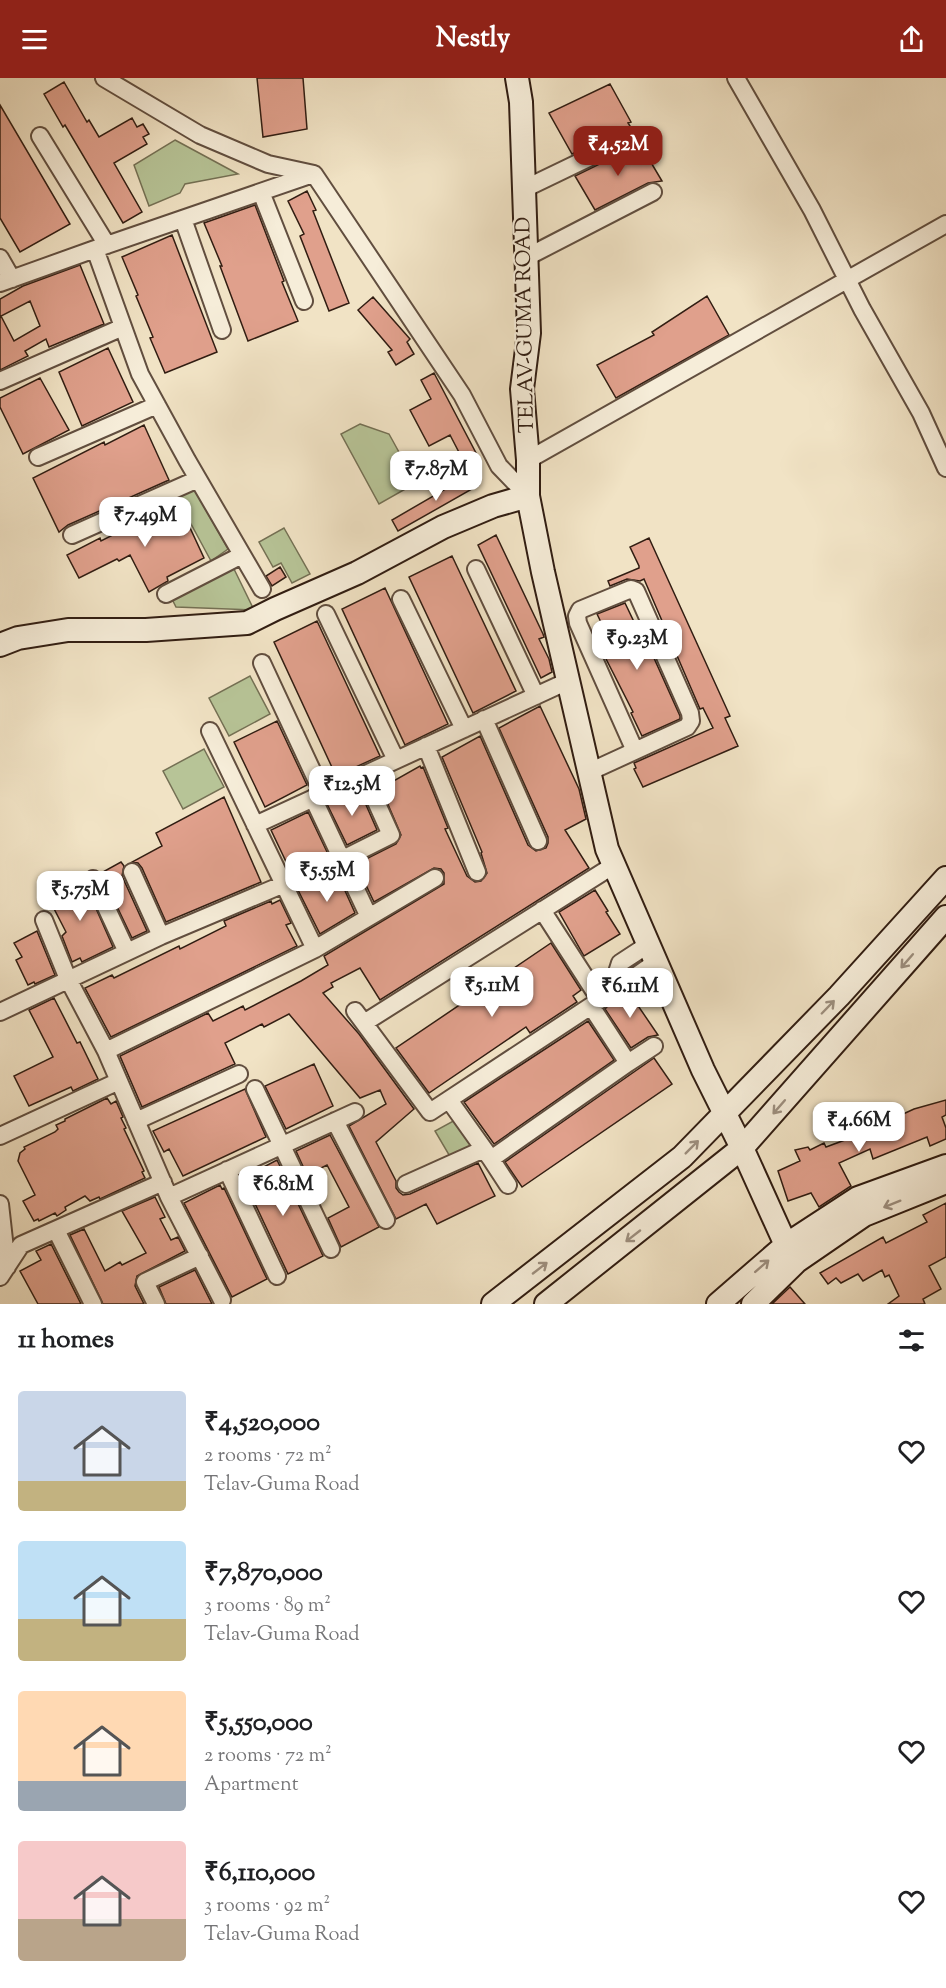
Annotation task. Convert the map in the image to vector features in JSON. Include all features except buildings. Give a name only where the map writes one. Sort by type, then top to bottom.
[{"type":"street","points":[[0,645],[18,638],[68,630],[146,630],[248,623],[357,573],[443,527],[493,506],[528,496],[499,466],[462,395],[314,174],[268,164],[200,135],[105,78]]},
{"type":"street","name":"TELAV-GUMA ROAD","points":[[518,78],[521,102],[530,333],[522,389],[528,460],[528,496],[589,772],[608,849],[614,864],[703,1070],[792,1253]]},
{"type":"street","points":[[736,78],[812,210],[847,279],[921,413],[946,468]]},
{"type":"street","points":[[40,136],[101,247],[123,327],[140,374],[262,589]]},
{"type":"street","points":[[524,189],[634,136]]},
{"type":"street","points":[[0,258],[6,281],[314,174]]},
{"type":"street","points":[[261,192],[304,302]]},
{"type":"street","points":[[527,257],[654,192]]},
{"type":"street","points":[[183,219],[222,330]]},
{"type":"street","points":[[528,460],[946,224]]},
{"type":"street","points":[[0,381],[123,327]]},
{"type":"street","points":[[38,457],[157,405]]},
{"type":"street","points":[[72,535],[198,479]]},
{"type":"street","points":[[166,594],[242,555]]},
{"type":"street","points":[[476,569],[536,696]]},
{"type":"street","points":[[589,772],[635,751],[687,727],[692,721],[636,591],[631,589],[580,610],[577,616],[578,623],[635,751]]},
{"type":"street","points":[[401,599],[464,729]]},
{"type":"street","points":[[326,614],[396,760]]},
{"type":"street","points":[[262,663],[318,796],[341,860],[369,917]]},
{"type":"street","points":[[255,825],[568,681]]},
{"type":"street","points":[[484,719],[538,841]]},
{"type":"street","points":[[210,731],[315,949]]},
{"type":"street","points":[[426,746],[477,872]]},
{"type":"street","points":[[0,1012],[161,936],[341,860],[391,835],[364,775]]},
{"type":"street","points":[[614,864],[542,910],[360,1017],[430,1112],[595,1003],[613,984],[633,978],[652,953]]},
{"type":"street","points":[[132,872],[161,936]]},
{"type":"street","points":[[106,1052],[315,949],[435,878]]},
{"type":"street","points":[[493,1304],[682,1157],[839,996],[946,878]]},
{"type":"street","points":[[93,879],[127,952]]},
{"type":"street","points":[[542,910],[628,1063]]},
{"type":"street","points":[[546,1304],[742,1148],[946,917]]},
{"type":"street","points":[[44,920],[68,979],[106,1052],[166,1189],[222,1300]]},
{"type":"street","points":[[406,1184],[487,1154],[654,1046]]},
{"type":"street","points":[[136,1121],[238,1074]]},
{"type":"street","points":[[0,1136],[119,1081]]},
{"type":"street","points":[[255,1089],[331,1249]]},
{"type":"street","points":[[449,1100],[507,1185]]},
{"type":"street","points":[[3,1272],[21,1245],[166,1189],[226,1170],[355,1112]]},
{"type":"street","points":[[335,1121],[386,1220]]},
{"type":"street","points":[[718,1304],[792,1253],[858,1198],[946,1166]]},
{"type":"street","points":[[226,1170],[277,1276]]},
{"type":"street","points":[[753,1304],[792,1253],[864,1215],[946,1182]]},
{"type":"street","points":[[0,1204],[3,1272]]},
{"type":"street","points":[[56,1230],[93,1304]]},
{"type":"street","points":[[156,1304],[144,1282],[200,1256]]},
{"type":"green space","points":[[175,140],[238,174],[185,184],[180,193],[149,206],[134,165]]},
{"type":"green space","points":[[360,424],[389,434],[416,483],[379,504],[341,434]]},
{"type":"green space","points":[[194,489],[228,549],[211,561],[177,498]]},
{"type":"green space","points":[[284,528],[310,574],[292,583],[281,563],[273,567],[259,542]]},
{"type":"green space","points":[[233,567],[254,610],[176,607],[171,597]]},
{"type":"green space","points":[[250,676],[270,714],[229,736],[209,698]]},
{"type":"green space","points":[[204,749],[224,787],[183,809],[163,771]]},
{"type":"green space","points":[[457,1119],[473,1148],[452,1160],[435,1131]]}]
